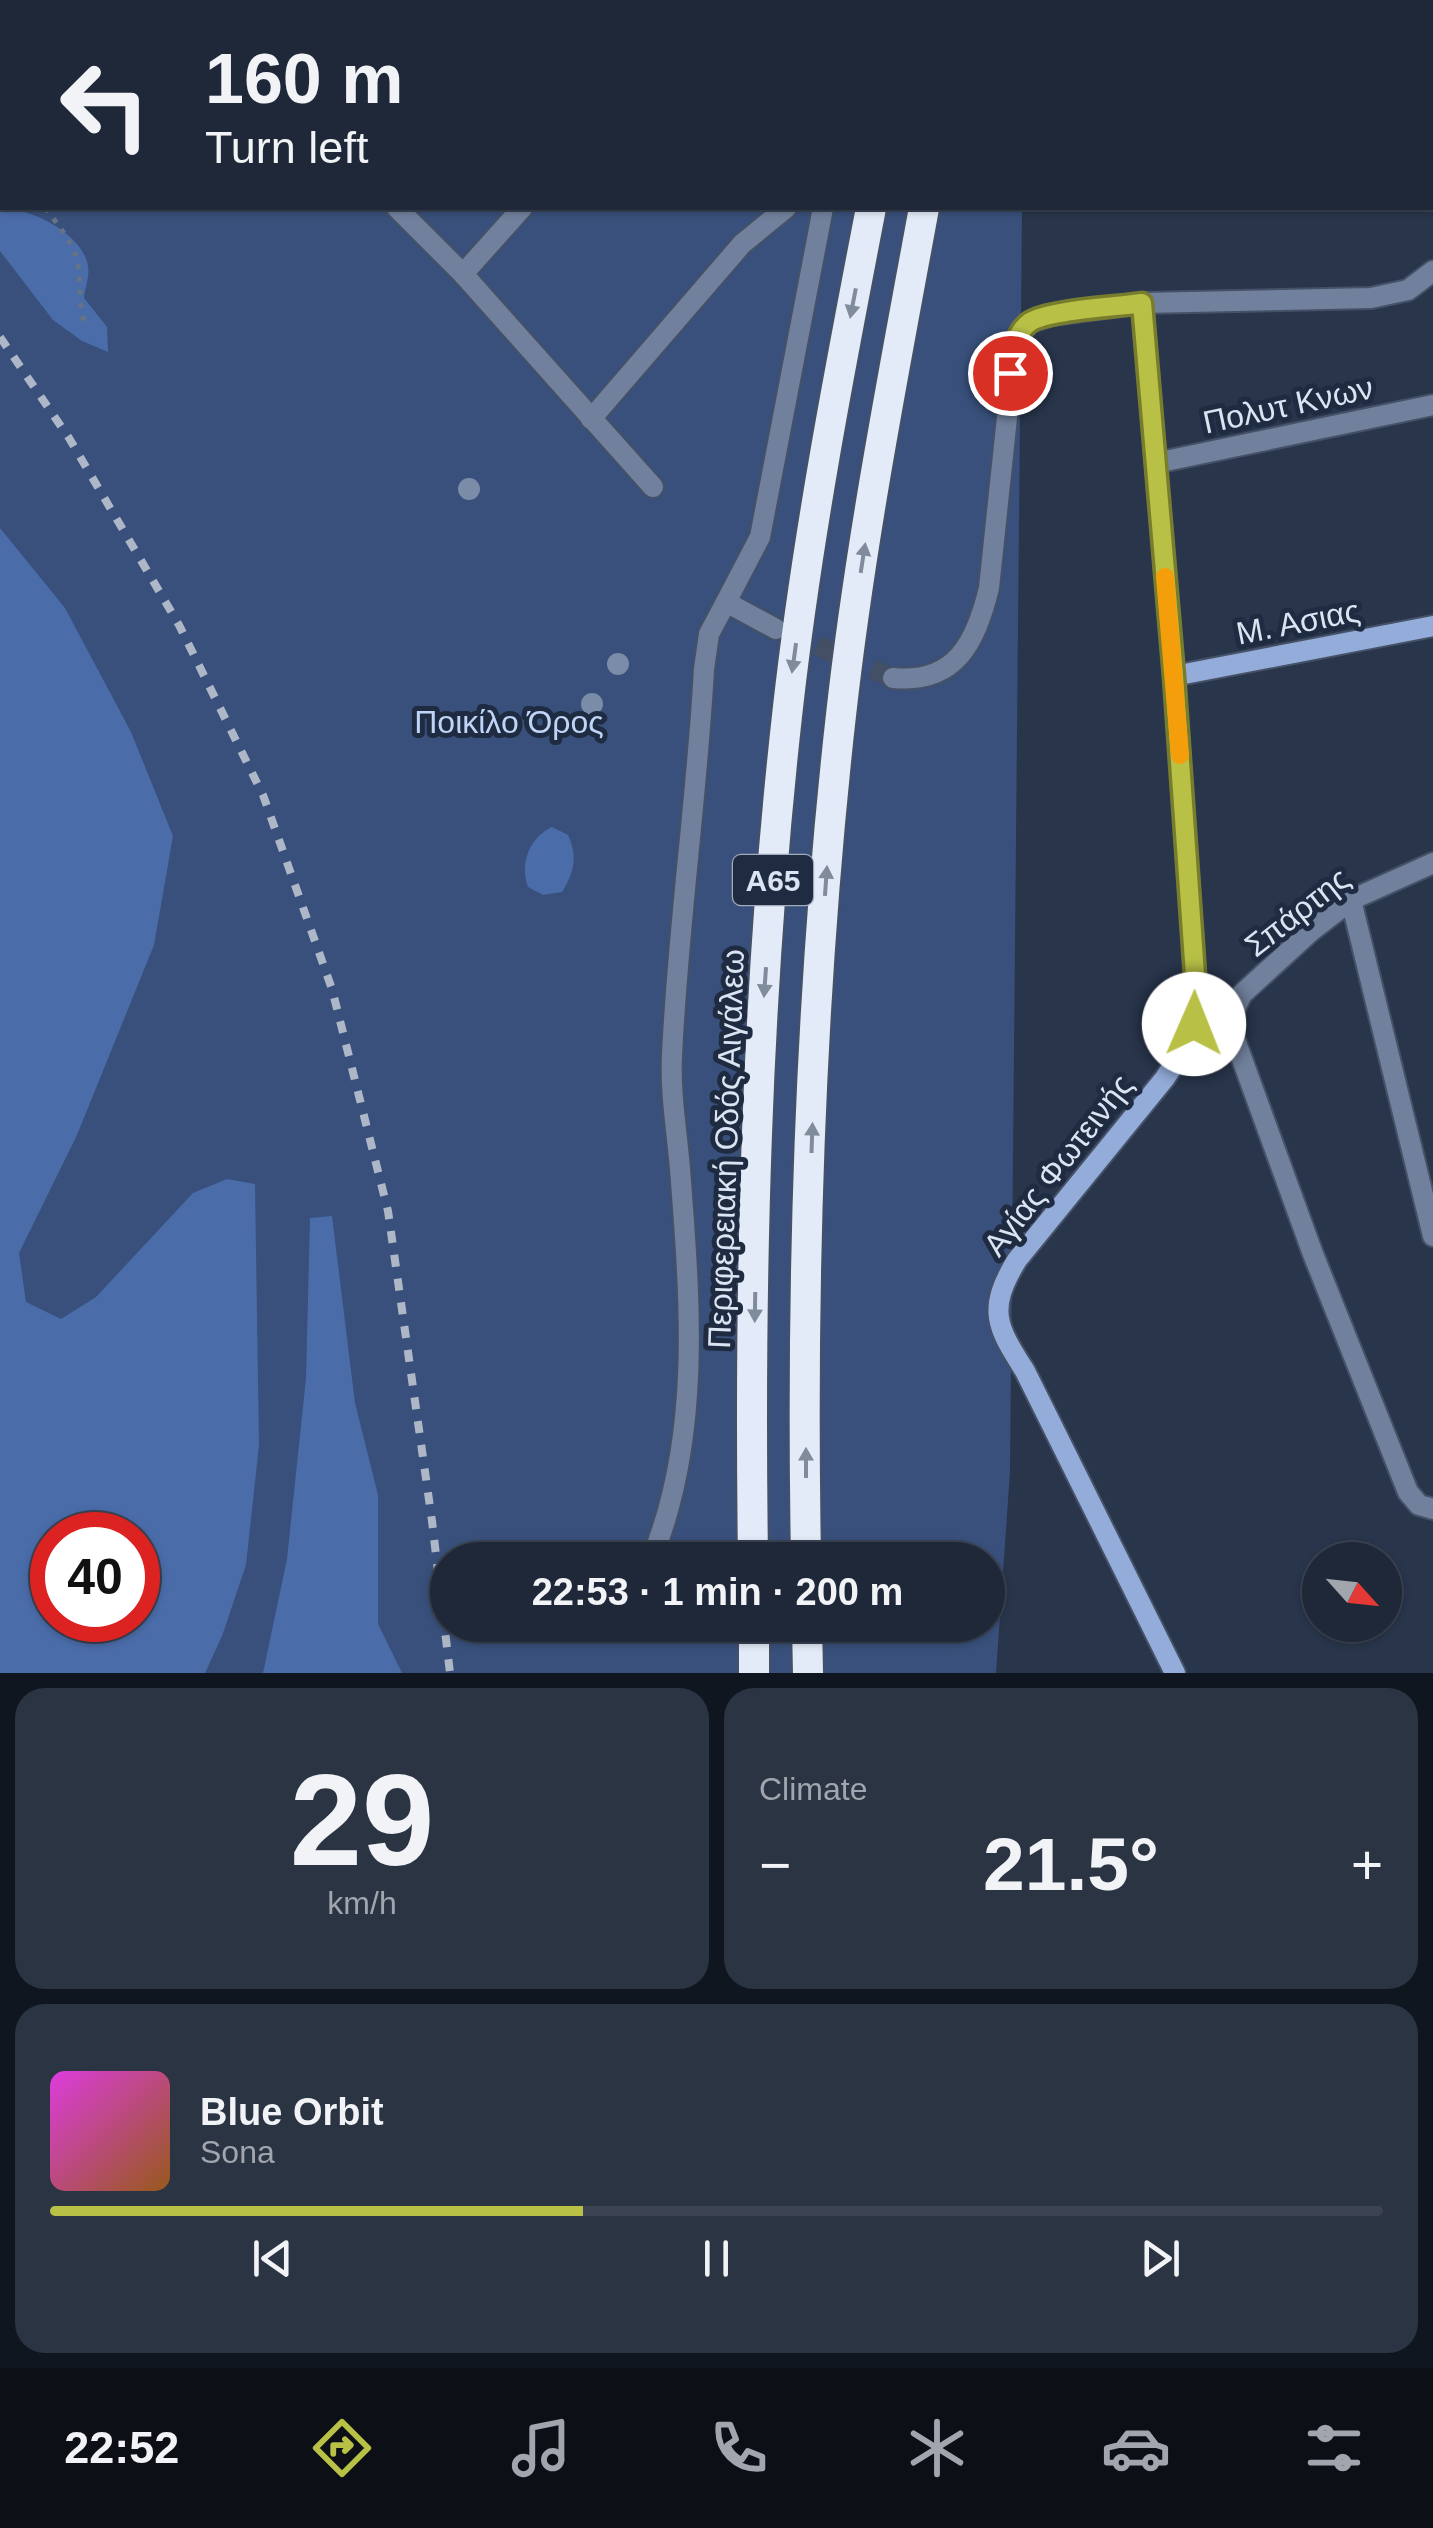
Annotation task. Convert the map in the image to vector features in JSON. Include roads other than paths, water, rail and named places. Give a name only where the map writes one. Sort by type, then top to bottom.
[{"type":"highway","name":"Περιφερειακή Οδός Αιγάλεω","points":[[753,1542],[760,1045],[778,814],[808,564],[871,210]]},
{"type":"highway","name":"Α65","points":[[806,1542],[815,1048],[830,820],[861,572],[924,210]]},
{"type":"highway","points":[[754,1642],[754,1673]]},
{"type":"highway","points":[[807,1642],[808,1673]]},
{"type":"street","points":[[400,210],[654,487]]},
{"type":"street","points":[[462,274],[520,210]]},
{"type":"street","points":[[591,420],[742,244],[784,210]]},
{"type":"street","points":[[659,1542],[684,1440],[687,1291],[672,1059],[704,668],[709,634],[760,537],[824,210]]},
{"type":"street","points":[[893,678],[933,676],[956,661],[982,620],[990,588],[1010,373],[1017,338],[1030,322],[1052,315],[1142,303],[1371,298],[1408,290],[1433,271]]},
{"type":"street","name":"Αγίας Φωτεινής","points":[[1142,303],[1174,676],[1196,989],[1194,1024],[1184,1051],[1165,1078],[1017,1260],[1004,1282],[996,1309],[1000,1332],[1025,1371],[1175,1673]]},
{"type":"street","name":"Πολυτ Κνων","points":[[1156,463],[1433,405]]},
{"type":"street","points":[[726,602],[776,628]]},
{"type":"street","points":[[1433,611],[1433,634]]},
{"type":"street","name":"Μ. Ασιας","points":[[1174,676],[1433,626]]},
{"type":"street","name":"Σπάρτης","points":[[1433,864],[1351,900],[1242,994],[1234,1010],[1234,1038],[1313,1254],[1408,1492],[1418,1505],[1433,1509]]},
{"type":"street","points":[[1351,900],[1433,1236]]},
{"type":"tunnel","points":[[789,634],[893,678]]},
{"type":"railway","points":[[0,337],[69,438],[179,625],[263,795],[332,989],[388,1211],[450,1673]]},
{"type":"park label","name":"Ποικίλο Όρος","points":[[509,722]]}]
